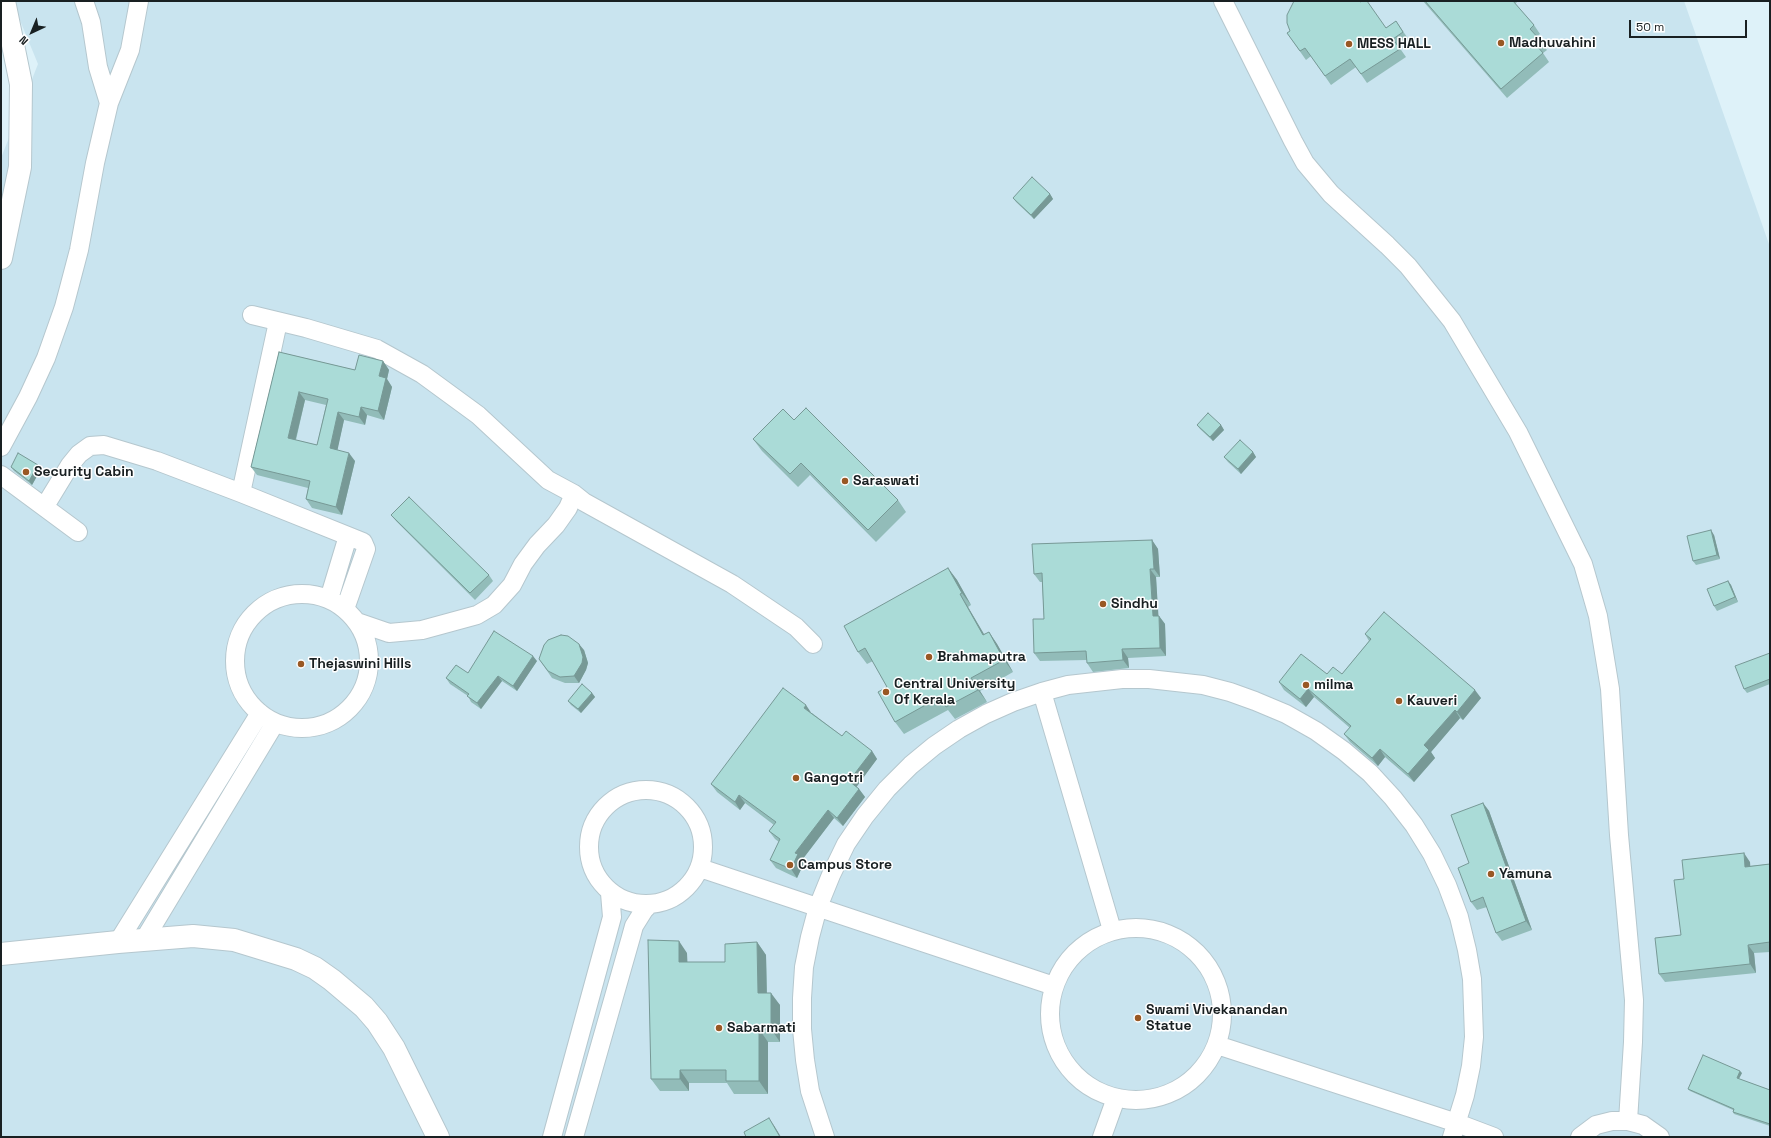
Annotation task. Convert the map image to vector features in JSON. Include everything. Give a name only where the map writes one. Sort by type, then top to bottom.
[{"type":"main road","points":[[1,258],[20,167],[21,84],[4,1]]},
{"type":"main road","points":[[1,954],[193,936],[234,940],[276,952],[316,968],[364,1007],[387,1035],[438,1137]]},
{"type":"street","points":[[84,1],[90,22],[98,67],[109,103]]},
{"type":"street","points":[[1,447],[28,397],[46,358],[64,307],[79,250],[94,163],[109,103],[130,50],[139,1]]},
{"type":"street","points":[[1223,1],[1293,141],[1306,163],[1331,194],[1388,245],[1408,266],[1452,321],[1518,432],[1583,564],[1598,616],[1610,689],[1619,834],[1634,1000],[1628,1121]]},
{"type":"street","points":[[252,315],[306,328],[377,349],[422,374],[478,415],[548,480],[574,494],[584,502],[732,584],[796,627],[813,644]]},
{"type":"street","points":[[242,493],[278,322]]},
{"type":"street","points":[[45,506],[70,465],[79,454],[90,446],[104,445],[127,452],[242,493],[364,542],[366,549],[345,609]]},
{"type":"street","points":[[1,475],[45,506],[78,532]]},
{"type":"street","points":[[357,622],[388,633],[422,630],[477,615],[494,604],[512,585],[537,545],[556,525],[568,508],[574,494]]},
{"type":"street","points":[[329,599],[348,536]]},
{"type":"street","points":[[292,594],[310,594],[329,599],[345,609],[357,622],[366,639],[370,658],[368,676],[362,694],[350,708],[333,721],[313,728],[292,727],[275,723],[254,708],[242,690],[235,670],[236,648],[243,628],[256,611],[274,600],[292,594]]},
{"type":"street","points":[[825,1137],[810,1091],[805,1060],[802,1029],[804,967],[818,907],[831,875],[850,839],[865,816],[887,789],[911,765],[934,746],[972,721],[1014,702],[1042,692],[1068,685],[1122,679],[1149,679],[1203,685],[1255,701],[1286,714],[1322,735],[1370,773],[1393,798],[1414,825],[1432,854],[1447,885],[1456,910],[1467,950],[1472,979],[1474,1037],[1471,1066],[1454,1130]]},
{"type":"street","points":[[1042,692],[1112,930]]},
{"type":"street","points":[[118,942],[260,712]]},
{"type":"street","points":[[144,940],[275,723]]},
{"type":"street","points":[[644,789],[660,791],[675,797],[688,807],[697,820],[702,836],[703,852],[700,868],[694,879],[685,889],[663,902],[650,904],[637,903],[610,893],[593,869],[589,854],[589,839],[593,824],[601,810],[613,799],[628,792],[644,789]]},
{"type":"street","points":[[700,868],[1054,986]]},
{"type":"street","points":[[552,1137],[612,917],[610,893]]},
{"type":"street","points":[[574,1137],[634,926],[644,910],[650,904]]},
{"type":"street","points":[[1136,927],[1160,930],[1182,940],[1200,955],[1214,975],[1222,998],[1223,1022],[1217,1045],[1205,1067],[1188,1084],[1165,1096],[1141,1100],[1116,1098],[1094,1089],[1075,1075],[1060,1056],[1051,1026],[1050,1010],[1054,986],[1063,967],[1076,951],[1093,938],[1112,930],[1136,927]]},
{"type":"street","points":[[1217,1045],[1454,1130],[1494,1137]]},
{"type":"street","points":[[1102,1137],[1116,1098]]},
{"type":"street","points":[[1580,1137],[1596,1125],[1612,1121],[1628,1121],[1643,1125],[1660,1137]]},
{"type":"shaded area","name":"Central University Of Kerala","points":[[12,1],[1684,1],[1770,247],[1770,1137],[1,1137],[1,158],[38,64]]},
{"type":"building","name":"MESS HALL","points":[[1294,1],[1367,1],[1386,28],[1396,21],[1403,32],[1393,39],[1400,49],[1361,74],[1350,59],[1325,76],[1305,48],[1300,51],[1287,33],[1290,31],[1287,23],[1287,15]]},
{"type":"building","name":"Madhuvahini","points":[[1425,1],[1513,1],[1534,25],[1530,29],[1541,41],[1536,45],[1543,53],[1501,89]]},
{"type":"building","points":[[1032,177],[1050,194],[1031,215],[1013,198]]},
{"type":"building","points":[[279,352],[355,370],[359,355],[383,361],[379,376],[386,378],[378,411],[361,407],[359,417],[338,412],[330,448],[349,453],[336,507],[306,499],[310,481],[251,467]],"holes":[[[299,392],[328,399],[317,445],[288,438]]]},
{"type":"building","name":"Saraswati","points":[[806,408],[898,500],[868,530],[801,463],[790,474],[753,439],[783,409],[794,420]]},
{"type":"building","points":[[1208,413],[1221,425],[1210,437],[1197,425]]},
{"type":"building","points":[[1240,440],[1253,452],[1238,469],[1224,457]]},
{"type":"building","points":[[18,453],[38,465],[29,481],[11,467]]},
{"type":"building","points":[[409,497],[489,575],[470,593],[391,515]]},
{"type":"building","points":[[1711,530],[1717,555],[1693,561],[1687,536]]},
{"type":"building","name":"Sindhu","points":[[1152,540],[1154,569],[1150,569],[1153,616],[1159,616],[1160,648],[1122,649],[1123,660],[1087,663],[1086,651],[1034,653],[1033,619],[1044,619],[1042,573],[1034,574],[1032,544]]},
{"type":"building","name":"Brahmaputra","points":[[948,568],[962,593],[960,594],[983,635],[989,632],[1004,660],[971,678],[978,690],[946,707],[940,697],[895,722],[878,692],[887,687],[865,648],[858,652],[844,626]]},
{"type":"building","points":[[1728,581],[1735,597],[1714,606],[1707,589]]},
{"type":"building","name":"Kauveri","points":[[1384,612],[1475,690],[1457,712],[1455,710],[1424,745],[1429,750],[1408,774],[1380,749],[1372,758],[1344,734],[1351,726],[1308,689],[1300,699],[1279,682],[1301,654],[1327,674],[1333,667],[1342,674],[1371,639],[1365,634]]},
{"type":"building","points":[[494,631],[533,656],[513,686],[498,676],[477,703],[467,696],[469,694],[446,678],[456,665],[468,673]]},
{"type":"building","points":[[561,635],[568,636],[579,644],[583,657],[582,663],[574,676],[560,677],[548,671],[539,659],[544,645],[548,640]]},
{"type":"building","points":[[1770,653],[1770,679],[1744,689],[1735,666]]},
{"type":"building","points":[[582,684],[592,693],[578,709],[568,701]]},
{"type":"building","name":"Gangotri","points":[[783,688],[806,705],[804,708],[842,736],[846,731],[872,751],[849,781],[859,789],[837,818],[828,810],[795,853],[798,854],[791,869],[770,860],[780,839],[769,831],[776,822],[739,795],[735,802],[711,784]]},
{"type":"building","name":"Yamuna","points":[[1483,803],[1526,921],[1496,933],[1483,897],[1471,902],[1458,868],[1469,863],[1451,815]]},
{"type":"building","points":[[1744,853],[1745,867],[1770,864],[1770,942],[1748,945],[1750,964],[1659,974],[1655,938],[1681,935],[1674,880],[1684,879],[1682,860]]},
{"type":"building","name":"Sabarmati","points":[[648,940],[679,941],[679,962],[725,962],[725,944],[757,942],[758,993],[771,993],[771,1029],[759,1029],[759,1081],[726,1081],[726,1070],[680,1070],[680,1079],[651,1079]]},
{"type":"building","points":[[1703,1055],[1740,1071],[1737,1078],[1770,1090],[1770,1124],[1733,1112],[1734,1109],[1688,1089]]},
{"type":"building","points":[[769,1118],[780,1137],[746,1137],[744,1132]]},
{"type":"place","name":"Madhuvahini","points":[[1501,43]]},
{"type":"place","name":"MESS HALL","points":[[1349,44]]},
{"type":"place","name":"Security Cabin","points":[[26,472]]},
{"type":"place","name":"Saraswati","points":[[845,481]]},
{"type":"place","name":"Sindhu","points":[[1103,604]]},
{"type":"place","name":"Brahmaputra","points":[[929,657]]},
{"type":"place","name":"Thejaswini Hills","points":[[301,664]]},
{"type":"place","name":"milma","points":[[1306,685]]},
{"type":"place","name":"Central University Of Kerala","points":[[886,692]]},
{"type":"place","name":"Kauveri","points":[[1399,701]]},
{"type":"place","name":"Gangotri","points":[[796,778]]},
{"type":"place","name":"Campus Store","points":[[790,865]]},
{"type":"place","name":"Yamuna","points":[[1491,874]]},
{"type":"place","name":"Swami Vivekanandan Statue","points":[[1138,1018]]},
{"type":"place","name":"Sabarmati","points":[[719,1028]]}]
